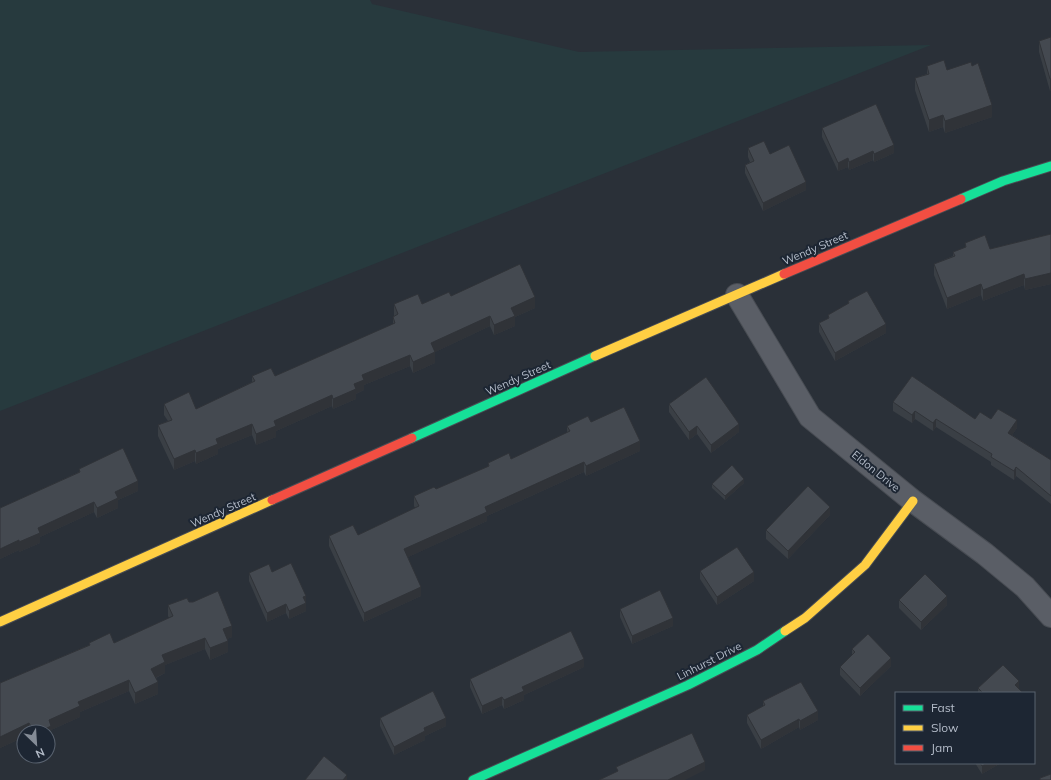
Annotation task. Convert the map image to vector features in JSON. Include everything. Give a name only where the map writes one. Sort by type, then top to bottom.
[{"type":"street","name":"Wendy Street","points":[[0,622],[737,294],[1002,181],[1051,166]]},
{"type":"street","name":"Eldon Drive","points":[[737,294],[810,418],[913,501],[985,554],[1025,587],[1051,616]]},
{"type":"street","name":"Linhurst Drive","points":[[473,780],[688,685],[757,650],[805,618],[865,565],[913,501]]},
{"type":"green space","points":[[0,0],[370,0],[372,4],[579,52],[931,45],[0,411]]},
{"type":"building","points":[[1051,37],[1051,79],[1050,79],[1039,41]]},
{"type":"building","points":[[944,60],[947,70],[971,62],[972,66],[978,63],[992,105],[945,121],[943,115],[929,120],[915,78],[929,74],[927,66]]},
{"type":"building","points":[[876,104],[894,145],[874,154],[873,151],[849,162],[848,158],[838,163],[822,128]]},
{"type":"building","points":[[764,141],[770,154],[789,145],[806,182],[763,203],[745,165],[754,161],[748,148]]},
{"type":"building","points":[[1051,234],[1051,273],[1025,279],[1024,274],[983,290],[981,284],[947,298],[934,264],[955,256],[953,252],[966,247],[965,243],[985,235],[990,249]]},
{"type":"building","points":[[520,264],[535,297],[511,308],[515,316],[494,325],[490,316],[431,343],[435,352],[413,362],[410,355],[362,375],[364,380],[354,384],[356,389],[333,399],[332,395],[274,421],[276,426],[256,434],[252,424],[216,439],[218,444],[196,453],[195,450],[174,459],[158,425],[172,420],[164,404],[189,392],[196,409],[255,381],[252,376],[271,368],[275,376],[395,323],[393,317],[398,314],[394,304],[418,294],[422,304],[449,292],[451,296]]},
{"type":"building","points":[[867,291],[886,324],[835,353],[819,323],[829,318],[828,315],[849,303],[848,301]]},
{"type":"building","points":[[912,376],[975,419],[980,412],[991,419],[998,409],[1017,420],[1008,433],[1051,460],[1051,496],[1016,467],[1014,471],[991,457],[992,454],[936,419],[933,423],[915,411],[912,415],[893,402]]},
{"type":"building","points":[[706,377],[739,424],[711,445],[697,426],[689,432],[669,404]]},
{"type":"building","points":[[624,407],[640,441],[586,466],[584,462],[485,507],[487,512],[404,549],[421,587],[364,613],[329,536],[353,525],[358,535],[419,506],[414,496],[434,487],[436,489],[489,466],[488,463],[509,453],[511,459],[570,431],[567,426],[588,416],[591,422]]},
{"type":"building","points":[[123,448],[138,481],[115,492],[118,498],[97,508],[94,502],[38,528],[40,533],[19,542],[19,540],[0,549],[0,508],[80,472],[79,469]]},
{"type":"building","points":[[732,465],[744,479],[725,496],[712,484]]},
{"type":"building","points":[[808,486],[830,507],[788,551],[766,530]]},
{"type":"building","points":[[737,547],[754,572],[717,597],[700,571]]},
{"type":"building","points":[[291,563],[306,596],[303,597],[306,603],[289,611],[286,604],[267,613],[249,573],[269,564],[272,572]]},
{"type":"building","points":[[925,574],[947,596],[921,622],[899,600]]},
{"type":"building","points":[[660,590],[673,618],[632,636],[620,609]]},
{"type":"building","points":[[218,591],[232,626],[223,629],[228,641],[210,648],[205,638],[162,655],[165,662],[151,669],[158,682],[135,693],[129,680],[78,702],[80,706],[49,720],[50,724],[16,724],[16,729],[0,737],[0,683],[90,645],[89,643],[110,633],[114,643],[173,616],[168,605],[187,598],[189,602],[193,602]]},
{"type":"building","points":[[571,631],[584,659],[522,687],[524,691],[504,700],[502,697],[482,706],[470,679]]},
{"type":"building","points":[[868,634],[891,658],[860,688],[840,667],[855,652],[852,649]]},
{"type":"building","points":[[1003,665],[1019,681],[1015,685],[1022,692],[982,692],[978,688]]},
{"type":"building","points":[[801,682],[818,711],[800,721],[799,719],[761,740],[747,715],[765,705],[763,701]]},
{"type":"building","points":[[433,691],[446,718],[424,728],[425,731],[394,747],[380,718]]},
{"type":"building","points":[[692,733],[705,762],[668,780],[599,780],[618,771],[616,767]]},
{"type":"building","points":[[324,756],[347,775],[343,780],[305,780]]},
{"type":"building","points":[[1051,774],[1051,780],[1040,780],[1040,778]]},
{"type":"traffic: fast","points":[[961,199],[1003,181],[1051,166]]},
{"type":"traffic: fast","points":[[412,438],[595,356]]},
{"type":"traffic: fast","points":[[473,780],[688,685],[757,650],[785,631]]},
{"type":"traffic: slow","points":[[595,356],[784,274]]},
{"type":"traffic: slow","points":[[0,622],[272,500]]},
{"type":"traffic: slow","points":[[785,631],[805,618],[865,565],[913,501]]},
{"type":"traffic: jam","points":[[784,274],[961,199]]},
{"type":"traffic: jam","points":[[272,500],[412,438]]}]
